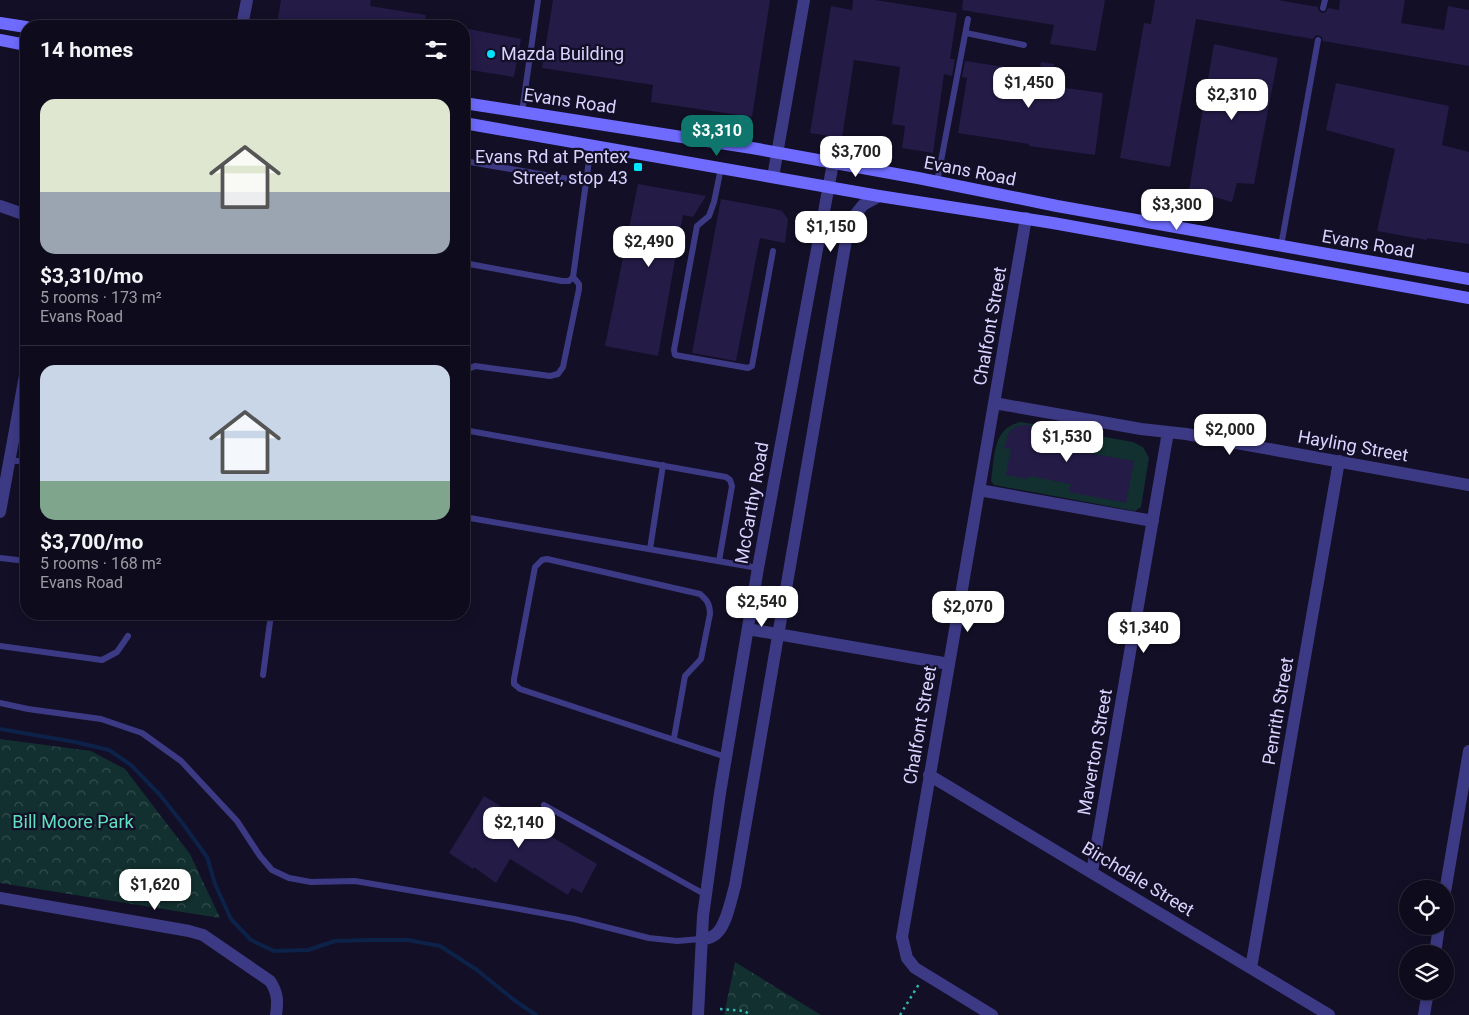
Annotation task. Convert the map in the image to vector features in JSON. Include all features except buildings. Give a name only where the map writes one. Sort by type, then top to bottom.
[{"type":"main road","points":[[0,23],[20,26]]},
{"type":"main road","points":[[0,40],[20,44]]},
{"type":"main road","name":"Evans Road","points":[[470,104],[777,153],[1056,206],[1469,279]]},
{"type":"main road","name":"Evans Road","points":[[470,124],[879,196],[1026,218],[1469,298]]},
{"type":"street","points":[[243,20],[247,0]]},
{"type":"street","points":[[773,177],[804,0]]},
{"type":"street","name":"McCarthy Road","points":[[698,1015],[701,939],[726,756],[758,568],[832,163]]},
{"type":"street","points":[[701,939],[712,937],[723,925],[735,886],[846,240],[846,226],[863,205],[879,196]]},
{"type":"street","points":[[0,206],[20,213]]},
{"type":"street","name":"Chalfont Street","points":[[992,1015],[915,968],[907,958],[902,937],[1026,218]]},
{"type":"street","name":"Hayling Street","points":[[994,403],[1469,485]]},
{"type":"street","points":[[0,512],[10,460],[20,428]]},
{"type":"street","name":"Maverton Street","points":[[1092,872],[1168,432]]},
{"type":"street","name":"Penrith Street","points":[[1251,968],[1338,461]]},
{"type":"street","points":[[979,490],[1153,521]]},
{"type":"street","points":[[748,629],[949,664]]},
{"type":"street","points":[[1447,880],[1469,751]]},
{"type":"street","name":"Birchdale Street","points":[[929,775],[1329,1015]]},
{"type":"street","points":[[0,898],[203,935],[270,981],[276,990],[278,1001],[276,1015]]},
{"type":"street","points":[[1424,1015],[1426,1000]]},
{"type":"lane","points":[[522,112],[538,0]]},
{"type":"lane","points":[[1323,8],[1324,0]]},
{"type":"lane","points":[[937,182],[968,19]]},
{"type":"lane","points":[[966,33],[1024,45]]},
{"type":"lane","points":[[1281,246],[1318,40]]},
{"type":"lane","points":[[470,264],[569,281],[573,277],[591,146]]},
{"type":"lane","points":[[470,161],[586,182]]},
{"type":"lane","points":[[722,168],[709,216],[697,226],[674,350],[675,355],[745,367],[752,366],[773,251]]},
{"type":"lane","points":[[470,368],[475,366],[550,376],[558,374],[563,367],[579,289],[579,284],[573,277]]},
{"type":"lane","points":[[470,431],[726,477],[730,480],[732,486],[719,561]]},
{"type":"lane","points":[[10,460],[20,461]]},
{"type":"lane","points":[[650,549],[663,465]]},
{"type":"lane","points":[[470,518],[758,568]]},
{"type":"lane","points":[[0,558],[20,561]]},
{"type":"lane","points":[[674,738],[685,676],[701,659],[710,614],[710,606],[707,600],[700,594],[547,559],[542,560],[535,567],[514,684],[520,689],[726,756]]},
{"type":"lane","points":[[263,675],[270,620]]},
{"type":"lane","points":[[0,646],[102,660],[117,652],[128,636]]},
{"type":"lane","points":[[0,703],[28,709],[101,719],[142,733],[181,761],[237,821],[272,870],[289,878],[310,882],[355,881],[536,912],[649,938],[677,941],[701,939]]},
{"type":"lane","points":[[544,805],[706,895]]},
{"type":"path","points":[[900,1015],[924,975]]},
{"type":"path","points":[[720,1010],[744,1011],[751,1015]]},
{"type":"green space","points":[[1021,422],[1133,442],[1143,447],[1149,458],[1141,507],[1135,511],[994,485],[991,481],[995,453],[1000,437],[1012,425]]},
{"type":"green space","name":"Bill Moore Park","points":[[0,739],[91,751],[125,769],[190,854],[220,918],[0,883]]},
{"type":"green space","points":[[735,962],[821,1015],[724,1015]]},
{"type":"waterway","points":[[0,729],[109,750],[131,765],[160,795],[207,857],[215,884],[231,919],[251,940],[274,951],[308,950],[335,941],[408,940],[440,946],[477,970],[536,1015]]},
{"type":"place","name":"Mazda Building","points":[[491,54]]},
{"type":"place","name":"Evans Rd at Pentex Street, stop 43","points":[[638,167]]}]
